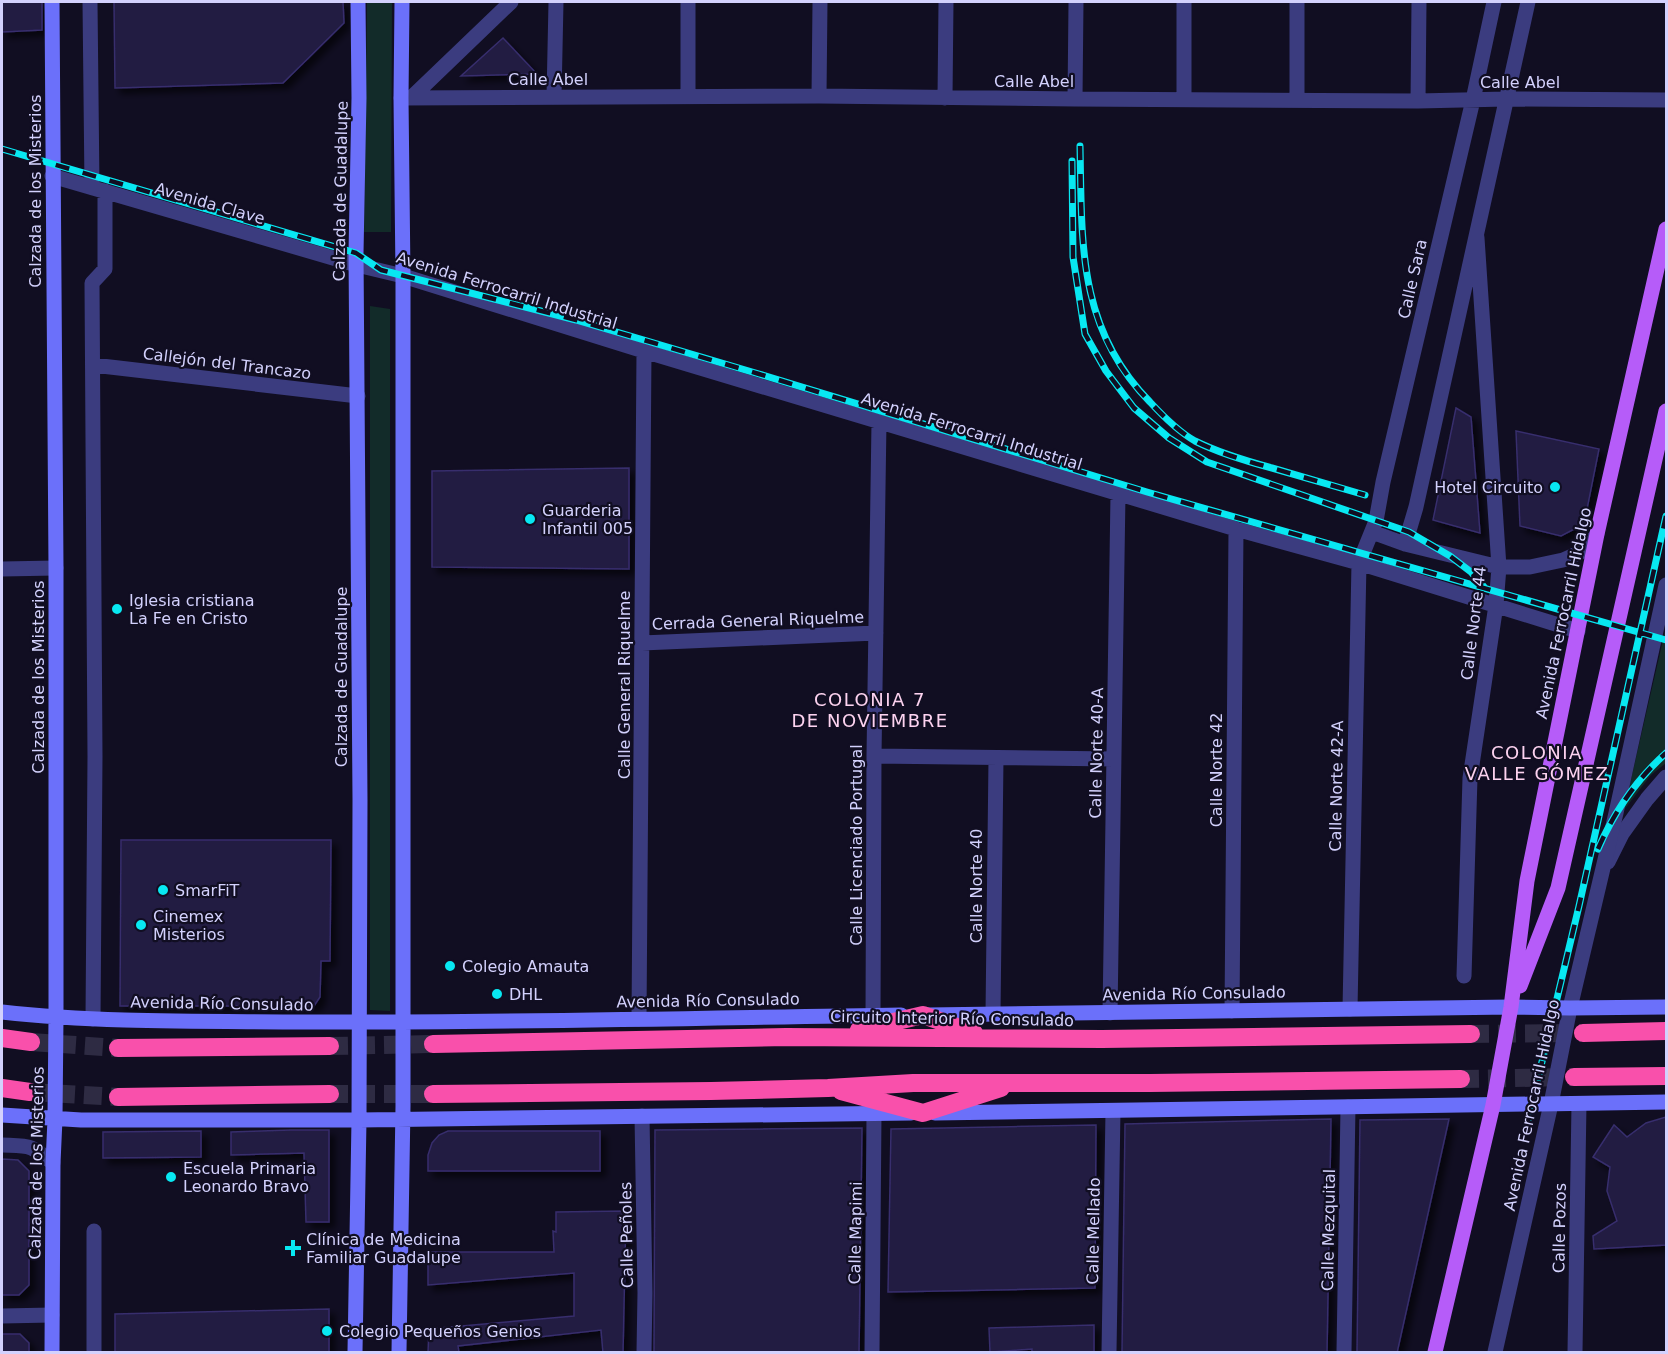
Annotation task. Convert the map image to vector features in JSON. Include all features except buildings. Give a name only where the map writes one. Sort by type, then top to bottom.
[{"type":"highway","points":[[831,1037],[923,1015],[990,1038]]},
{"type":"highway","points":[[1583,1032],[1666,1031]]},
{"type":"highway","name":"Circuito Interior Río Consulado","points":[[433,1044],[831,1037],[1102,1040],[1471,1034]]},
{"type":"highway","points":[[2,1038],[32,1042]]},
{"type":"highway","points":[[118,1048],[330,1046]]},
{"type":"highway","points":[[1574,1077],[1666,1076]]},
{"type":"highway","points":[[433,1094],[711,1091],[913,1083],[1461,1079]]},
{"type":"highway","points":[[828,1088],[923,1113],[1017,1082]]},
{"type":"highway","points":[[2,1088],[30,1092]]},
{"type":"highway","points":[[118,1097],[330,1094]]},
{"type":"main road","name":"Calzada de los Misterios","points":[[52,2],[56,568],[56,1023],[52,1353]]},
{"type":"main road","name":"Calzada de Guadalupe","points":[[356,1353],[360,788],[358,2]]},
{"type":"main road","points":[[399,1353],[403,1113],[403,276],[406,98],[402,2]]},
{"type":"main road","name":"Avenida Ferrocarril Hidalgo","points":[[1435,1353],[1493,1100],[1510,1012],[1527,881],[1597,534],[1666,229]]},
{"type":"main road","name":"Avenida Ferrocarril Hidalgo","points":[[1510,1012],[1558,888],[1666,411]]},
{"type":"main road","name":"Avenida Río Consulado","points":[[2,1012],[56,1023],[93,1019],[358,1027],[639,1019],[1350,1009],[1569,1012],[1666,1006]]},
{"type":"main road","points":[[2,1115],[403,1113],[642,1116],[1348,1107],[1552,1099],[1579,1104],[1666,1102]]},
{"type":"street","points":[[90,2],[98,190],[105,269],[92,283],[95,756],[93,1019]]},
{"type":"street","points":[[406,98],[510,2]]},
{"type":"street","points":[[554,97],[556,2]]},
{"type":"street","points":[[688,2],[688,96]]},
{"type":"street","points":[[819,96],[820,2]]},
{"type":"street","points":[[945,98],[946,2]]},
{"type":"street","points":[[1075,99],[1076,2]]},
{"type":"street","points":[[1184,2],[1185,99]]},
{"type":"street","points":[[1297,2],[1298,99]]},
{"type":"street","points":[[1418,100],[1419,2]]},
{"type":"street","name":"Calle Sara","points":[[1359,563],[1376,521],[1383,482],[1494,2]]},
{"type":"street","points":[[1405,544],[1416,507],[1528,2]]},
{"type":"street","name":"Calle Abel","points":[[406,98],[819,96],[1666,100]]},
{"type":"street","name":"Avenida Clave","points":[[52,176],[357,265]]},
{"type":"street","name":"Calle Norte 44","points":[[1464,976],[1470,778],[1496,605],[1499,567],[1477,238]]},
{"type":"street","name":"Avenida Ferrocarril Industrial","points":[[357,265],[403,276],[1236,530],[1359,563],[1578,631]]},
{"type":"street","name":"Calle General Riquelme","points":[[639,1019],[644,351]]},
{"type":"street","name":"Callejón del Trancazo","points":[[93,365],[358,396]]},
{"type":"street","name":"Calle Licenciado Portugal","points":[[873,1016],[879,422]]},
{"type":"street","name":"Calle Norte 40-A","points":[[1110,1013],[1118,494]]},
{"type":"street","name":"Calle Norte 42","points":[[1232,1011],[1236,530]]},
{"type":"street","points":[[1372,532],[1405,544],[1499,567],[1530,567],[1563,560],[1581,552],[1597,534]]},
{"type":"street","name":"Calle Norte 42-A","points":[[1350,1009],[1359,563]]},
{"type":"street","points":[[2,569],[56,568]]},
{"type":"street","name":"Avenida Ferrocarril Hidalgo","points":[[1495,1353],[1552,1099],[1569,1012],[1666,585]]},
{"type":"street","name":"Cerrada General Riquelme","points":[[642,643],[876,633]]},
{"type":"street","points":[[874,756],[1114,759]]},
{"type":"street","name":"Calle Norte 40","points":[[993,1014],[996,758]]},
{"type":"street","points":[[1601,876],[1622,834],[1666,777]]},
{"type":"street","name":"Calle Pozos","points":[[1575,1353],[1579,1104]]},
{"type":"street","name":"Calle Mezquital","points":[[1344,1353],[1348,1107]]},
{"type":"street","name":"Calle Mellado","points":[[1109,1353],[1113,1111]]},
{"type":"street","name":"Calle Mapimi","points":[[872,1353],[874,1114]]},
{"type":"street","name":"Calle Peñoles","points":[[642,1116],[644,1353]]},
{"type":"street","points":[[2,1145],[28,1146],[53,1163]]},
{"type":"street","points":[[94,1231],[94,1353]]},
{"type":"street","points":[[2,1316],[52,1315]]},
{"type":"green space","points":[[367,2],[392,2],[391,232],[364,232]]},
{"type":"green space","points":[[370,306],[390,309],[390,1011],[370,1010]]},
{"type":"green space","points":[[1666,627],[1666,763],[1651,775],[1624,810]]},
{"type":"tunnel","points":[[1471,1034],[1581,1033]]},
{"type":"tunnel","points":[[31,1042],[118,1048]]},
{"type":"tunnel","points":[[330,1046],[433,1044]]},
{"type":"tunnel","points":[[1461,1079],[1573,1077]]},
{"type":"tunnel","points":[[30,1092],[118,1097]]},
{"type":"tunnel","points":[[330,1094],[433,1094]]},
{"type":"railway","points":[[1080,146],[1082,216],[1088,282],[1096,314],[1126,374],[1165,418],[1195,441],[1243,460],[1365,495]]},
{"type":"railway","points":[[2,149],[356,253],[381,270],[576,320],[1147,492],[1666,640]]},
{"type":"railway","points":[[1072,161],[1073,257],[1085,334],[1106,371],[1134,408],[1169,438],[1207,462],[1409,532],[1450,556],[1471,572],[1485,588]]},
{"type":"railway","points":[[1526,1129],[1579,906],[1666,516]]},
{"type":"railway","points":[[1598,849],[1627,797],[1666,753]]},
{"type":"place","name":"Hotel Circuito","points":[[1555,487]]},
{"type":"place","name":"Guarderia Infantil 005","points":[[530,519]]},
{"type":"place","name":"Iglesia cristiana La Fe en Cristo","points":[[117,609]]},
{"type":"place","name":"SmarFiT","points":[[163,890]]},
{"type":"place","name":"Cinemex Misterios","points":[[141,925]]},
{"type":"place","name":"Colegio Amauta","points":[[450,966]]},
{"type":"place","name":"DHL","points":[[497,994]]},
{"type":"place","name":"Escuela Primaria Leonardo Bravo","points":[[171,1177]]},
{"type":"place","name":"Clínica de Medicina Familiar Guadalupe","points":[[293,1248]]},
{"type":"place","name":"Colegio Pequeños Genios","points":[[327,1331]]},
{"type":"district","name":"COLONIA 7 DE NOVIEMBRE","points":[[870,710]]},
{"type":"district","name":"COLONIA VALLE GÓMEZ","points":[[1537,763]]}]
